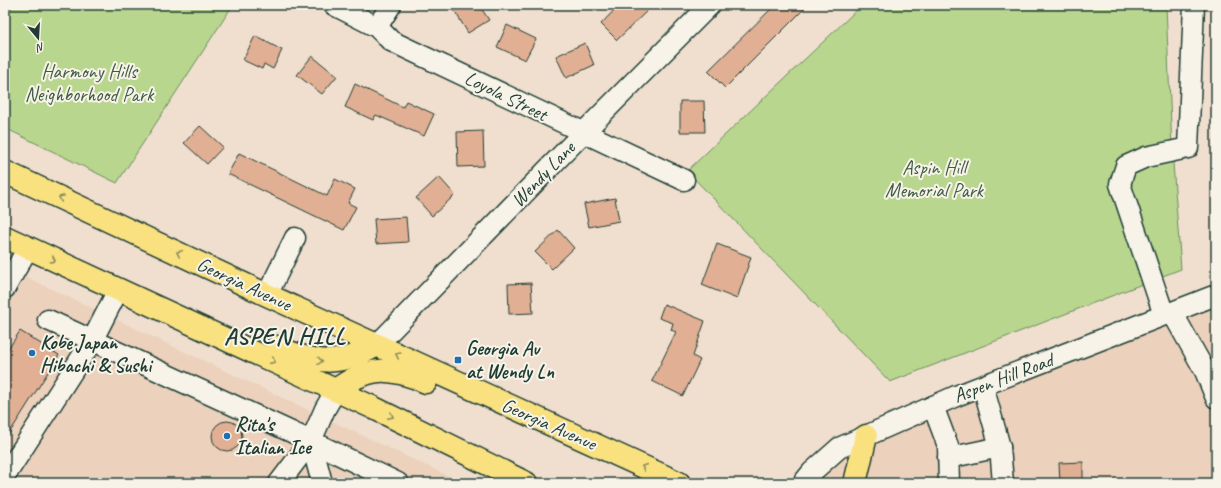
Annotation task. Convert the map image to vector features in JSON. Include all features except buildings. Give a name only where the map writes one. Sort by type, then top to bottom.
[{"type":"main road","name":"Georgia Avenue","points":[[5,172],[266,295],[679,483]]},
{"type":"main road","points":[[5,237],[336,390],[526,483]]},
{"type":"main road","points":[[166,312],[186,308],[302,358],[320,362],[349,358],[365,352],[377,345]]},
{"type":"main road","points":[[336,390],[352,378],[371,372],[389,370],[407,373],[487,409],[511,406]]},
{"type":"main road","points":[[855,483],[866,436]]},
{"type":"street","name":"Loyola Street","points":[[334,5],[377,27],[391,41],[684,180]]},
{"type":"street","points":[[377,27],[391,5]]},
{"type":"street","name":"Wendy Lane","points":[[377,345],[710,5]]},
{"type":"street","points":[[1194,5],[1188,148],[1146,157],[1126,166],[1120,184],[1168,314],[1205,371],[1216,398]]},
{"type":"street","points":[[266,295],[295,238]]},
{"type":"street","points":[[5,288],[28,248]]},
{"type":"street","points":[[5,476],[92,341],[118,290]]},
{"type":"street","name":"Aspen Hill Road","points":[[803,483],[812,472],[839,448],[933,406],[1216,295]]},
{"type":"street","points":[[48,320],[311,441],[398,483]]},
{"type":"street","points":[[983,386],[1000,447],[1003,483]]},
{"type":"street","points":[[285,479],[311,441],[325,409],[336,390]]},
{"type":"street","points":[[933,406],[948,446],[949,483]]},
{"type":"street","points":[[311,441],[322,483]]},
{"type":"street","points":[[948,458],[1000,447]]},
{"type":"shaded area","points":[[5,267],[463,483],[5,483]]},
{"type":"shaded area","points":[[1216,295],[1216,483],[803,483],[839,448]]},
{"type":"green space","name":"Harmony Hills Neighborhood Park","points":[[13,5],[233,5],[117,183],[5,128],[5,22]]},
{"type":"green space","name":"Aspin Hill Memorial Park","points":[[862,5],[1166,5],[1172,150],[1181,269],[890,382],[687,171]]},
{"type":"place","name":"Kobe Japan Hibachi & Sushi","points":[[32,353]]},
{"type":"place","name":"Georgia Av at Wendy Ln","points":[[458,360]]},
{"type":"place","name":"Rita's Italian Ice","points":[[227,436]]},
{"type":"district","name":"ASPEN HILL","points":[[285,336]]}]
